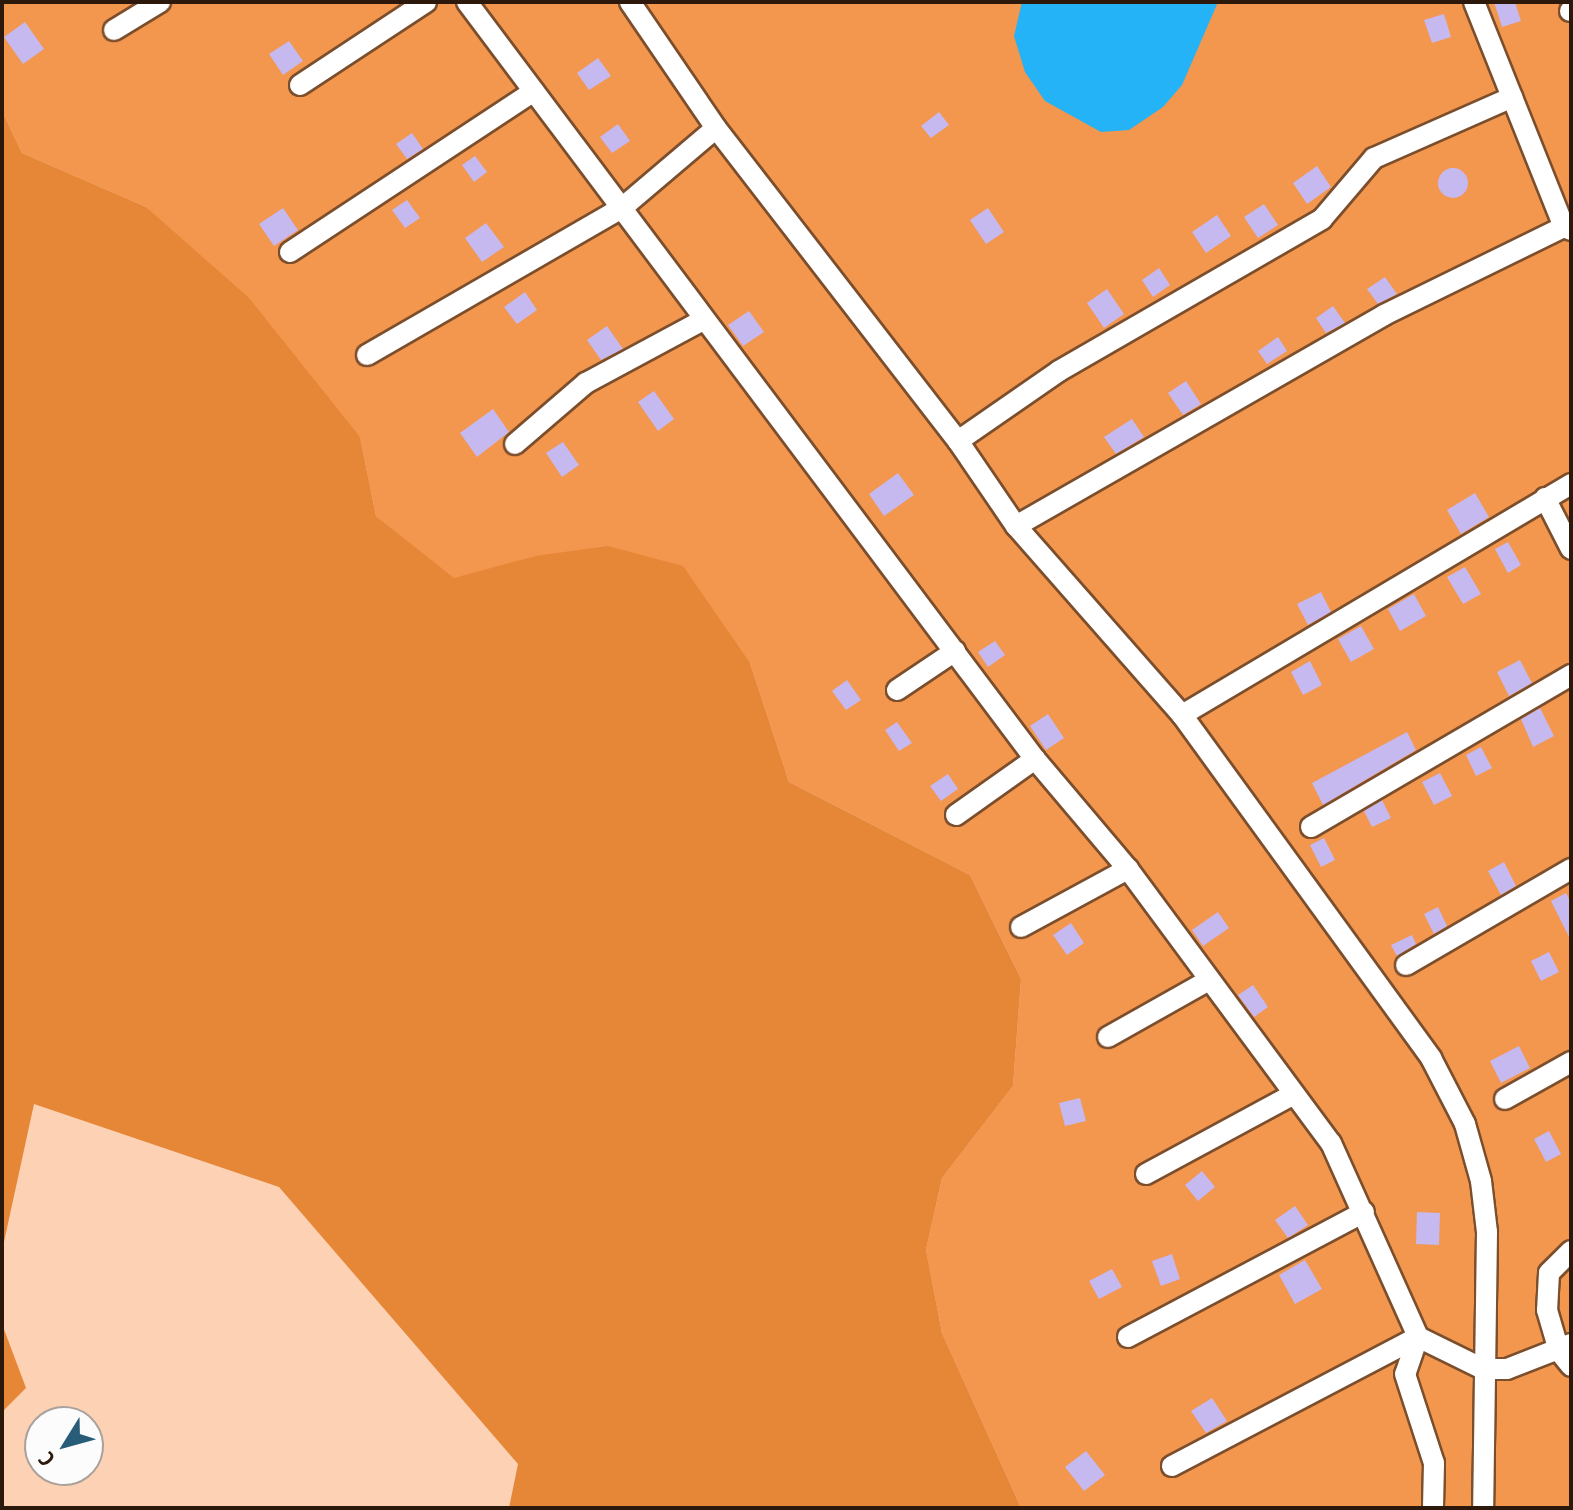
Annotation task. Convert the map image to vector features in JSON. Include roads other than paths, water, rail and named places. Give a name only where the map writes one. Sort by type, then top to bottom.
[{"type":"street","points":[[114,30],[160,2]]},
{"type":"street","points":[[300,85],[426,2]]},
{"type":"street","points":[[467,2],[1035,759],[1128,869],[1331,1143],[1418,1337],[1483,1369],[1507,1369],[1567,1354],[1547,1310],[1549,1273],[1571,1251]]},
{"type":"street","points":[[630,2],[716,128],[958,441],[1016,526],[1182,715],[1431,1058],[1465,1124],[1481,1181],[1487,1232],[1483,1508]]},
{"type":"street","points":[[1016,526],[1384,315],[1567,228],[1474,2]]},
{"type":"street","points":[[290,252],[534,91]]},
{"type":"street","points":[[958,441],[1059,371],[1322,219],[1374,158],[1512,97]]},
{"type":"street","points":[[367,355],[622,208],[716,128]]},
{"type":"street","points":[[515,444],[586,383],[703,320]]},
{"type":"street","points":[[1182,715],[1571,484]]},
{"type":"street","points":[[1545,498],[1571,549]]},
{"type":"street","points":[[897,690],[955,651]]},
{"type":"street","points":[[1311,827],[1571,675]]},
{"type":"street","points":[[956,815],[1035,759]]},
{"type":"street","points":[[1021,927],[1128,869]]},
{"type":"street","points":[[1406,965],[1571,869]]},
{"type":"street","points":[[1108,1037],[1209,980]]},
{"type":"street","points":[[1505,1099],[1571,1062]]},
{"type":"street","points":[[1146,1174],[1294,1094]]},
{"type":"street","points":[[1128,1337],[1364,1212]]},
{"type":"street","points":[[1172,1466],[1418,1337]]},
{"type":"street","points":[[1418,1337],[1405,1374],[1434,1463],[1433,1508]]},
{"type":"water","points":[[1022,2],[1218,2],[1182,85],[1163,107],[1129,130],[1101,132],[1045,101],[1025,72],[1014,36]]}]
